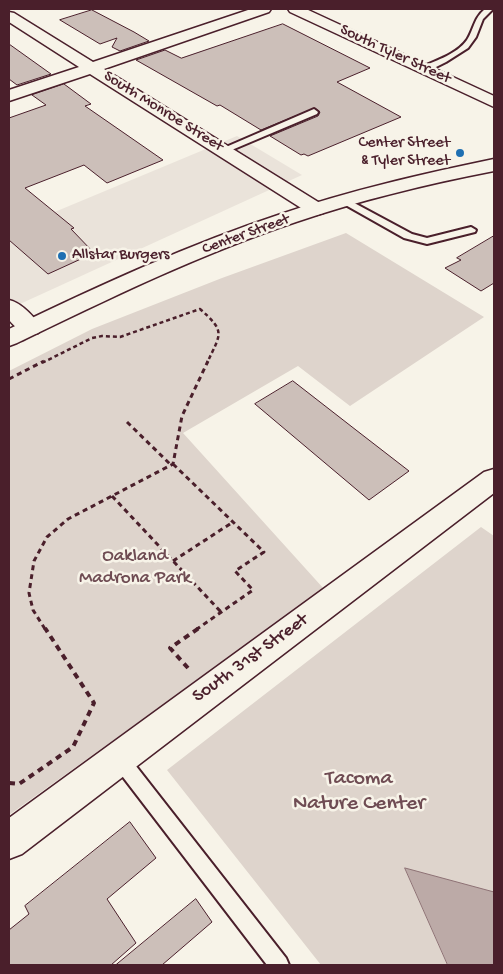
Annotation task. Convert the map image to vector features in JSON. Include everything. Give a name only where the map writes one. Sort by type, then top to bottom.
[{"type":"street","points":[[9,96],[264,9]]},
{"type":"street","name":"South Tyler Street","points":[[295,9],[425,68],[494,102]]},
{"type":"street","name":"South Monroe Street","points":[[9,16],[316,209]]},
{"type":"street","name":"Center Street","points":[[9,338],[140,276],[202,250],[316,209],[383,190],[492,168]]},
{"type":"street","points":[[9,308],[30,328]]},
{"type":"street","name":"South 31st Street","points":[[9,841],[118,757],[494,479]]},
{"type":"lane","points":[[425,68],[457,52],[469,43],[476,21],[489,9]]},
{"type":"lane","points":[[224,150],[314,112]]},
{"type":"lane","points":[[345,200],[408,236],[427,241],[471,230]]},
{"type":"lane","points":[[118,757],[278,965]]},
{"type":"path","points":[[9,379],[92,338],[102,336],[120,337],[200,309],[217,324],[220,336],[182,416],[172,464]]},
{"type":"path","points":[[127,422],[264,552],[235,572],[253,590],[170,648],[208,691]]},
{"type":"path","points":[[9,783],[19,784],[73,747],[94,703],[33,610],[29,593],[34,561],[47,537],[68,519],[172,464]]},
{"type":"path","points":[[112,496],[221,612]]},
{"type":"path","points":[[173,561],[233,522]]},
{"type":"shaded area","points":[[237,136],[302,175],[9,309],[9,231]]},
{"type":"shaded area","points":[[405,868],[494,892],[494,965],[448,965]]},
{"type":"green space","name":"Oakland Madrona Park","points":[[346,233],[484,317],[350,406],[298,366],[183,433],[324,589],[9,815],[9,371],[92,329],[222,278]]},
{"type":"green space","name":"Tacoma Nature Center","points":[[481,527],[494,536],[494,965],[321,965],[167,770]]},
{"type":"building","points":[[92,10],[149,41],[120,51],[112,47],[117,38],[100,44],[60,20]]},
{"type":"building","points":[[283,24],[370,68],[337,82],[401,117],[308,156],[301,155],[270,136],[318,116],[320,112],[315,108],[261,130],[220,105],[217,106],[136,60],[165,50],[181,58]]},
{"type":"building","points":[[9,44],[51,74],[17,85],[9,79]]},
{"type":"building","points":[[64,84],[91,104],[85,106],[163,160],[107,183],[84,165],[25,188],[74,228],[71,229],[94,253],[48,274],[9,240],[9,118],[46,105],[32,95]]},
{"type":"building","points":[[494,236],[494,283],[481,291],[445,268],[461,260],[457,258]]},
{"type":"building","points":[[293,381],[409,471],[369,500],[255,404]]},
{"type":"building","points":[[130,822],[156,858],[107,899],[136,943],[111,965],[9,965],[9,930],[29,914],[25,906]]},
{"type":"building","points":[[196,899],[212,922],[162,965],[116,965]]},
{"type":"place","name":"Center Street & Tyler Street","points":[[460,153]]},
{"type":"place","name":"Allstar Burgers","points":[[62,256]]}]
